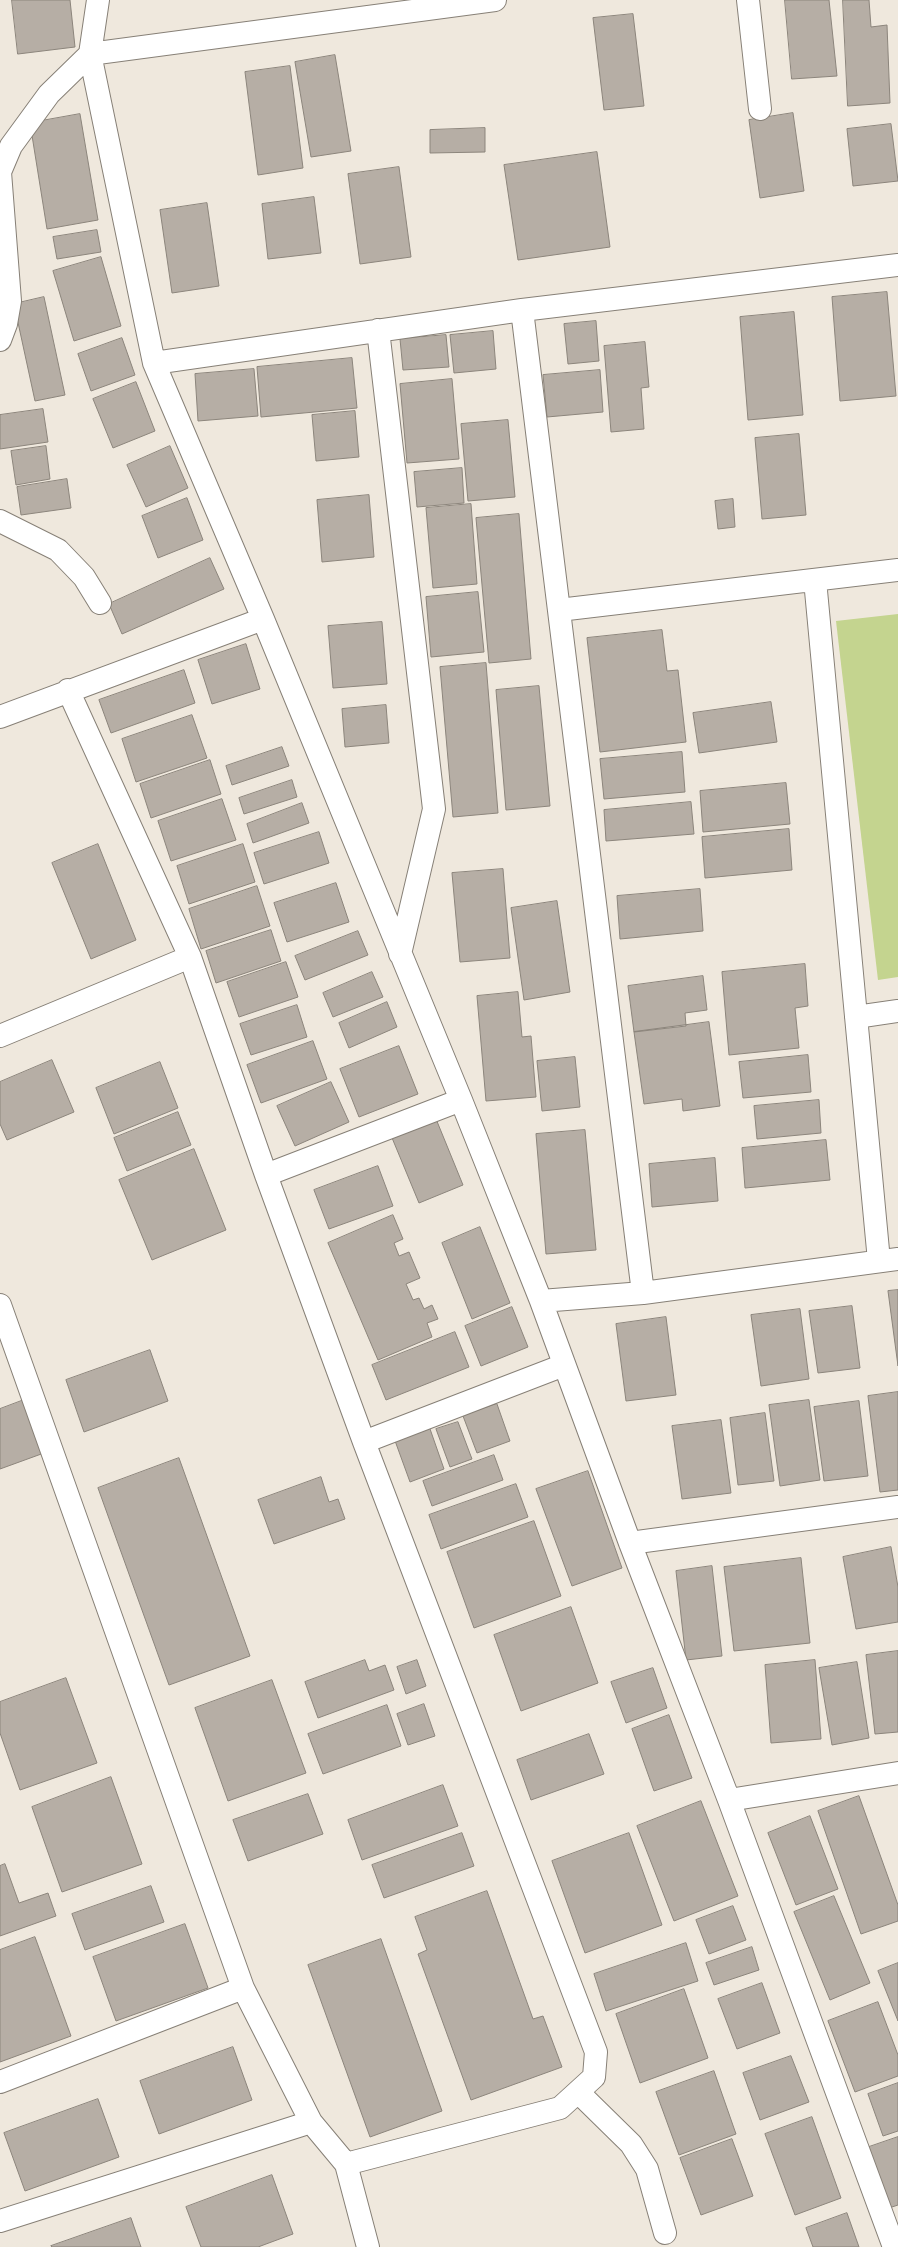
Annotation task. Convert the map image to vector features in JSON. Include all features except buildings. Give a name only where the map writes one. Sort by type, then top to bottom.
[{"type":"street","points":[[98,0],[90,54],[154,363],[263,619],[461,1100],[541,1301],[630,1543],[729,1800],[894,2247]]},
{"type":"street","points":[[0,340],[6,324],[10,301],[0,172],[11,146],[49,94],[90,54],[495,0]]},
{"type":"street","points":[[748,0],[760,109]]},
{"type":"street","points":[[154,363],[522,310],[898,265]]},
{"type":"street","points":[[522,310],[643,1293]]},
{"type":"street","points":[[378,330],[434,809],[400,954]]},
{"type":"street","points":[[0,521],[58,550],[84,577],[100,603]]},
{"type":"street","points":[[559,610],[898,570]]},
{"type":"street","points":[[541,1301],[643,1293],[888,1260],[856,1017],[815,580]]},
{"type":"street","points":[[0,717],[68,690],[263,619]]},
{"type":"street","points":[[68,690],[190,957],[266,1176],[364,1442],[596,2052],[594,2077],[560,2108],[346,2164]]},
{"type":"street","points":[[0,1036],[190,957]]},
{"type":"street","points":[[856,1017],[898,1011]]},
{"type":"street","points":[[266,1176],[461,1100]]},
{"type":"street","points":[[0,1305],[243,1988],[311,2122],[346,2164],[368,2247]]},
{"type":"street","points":[[364,1442],[564,1365]]},
{"type":"street","points":[[630,1543],[898,1507]]},
{"type":"street","points":[[729,1800],[898,1774]]},
{"type":"street","points":[[0,2082],[243,1988]]},
{"type":"street","points":[[578,2092],[631,2144],[648,2170],[665,2233]]},
{"type":"street","points":[[0,2221],[311,2122]]},
{"type":"green space","points":[[898,614],[898,977],[878,980],[836,621]]}]
